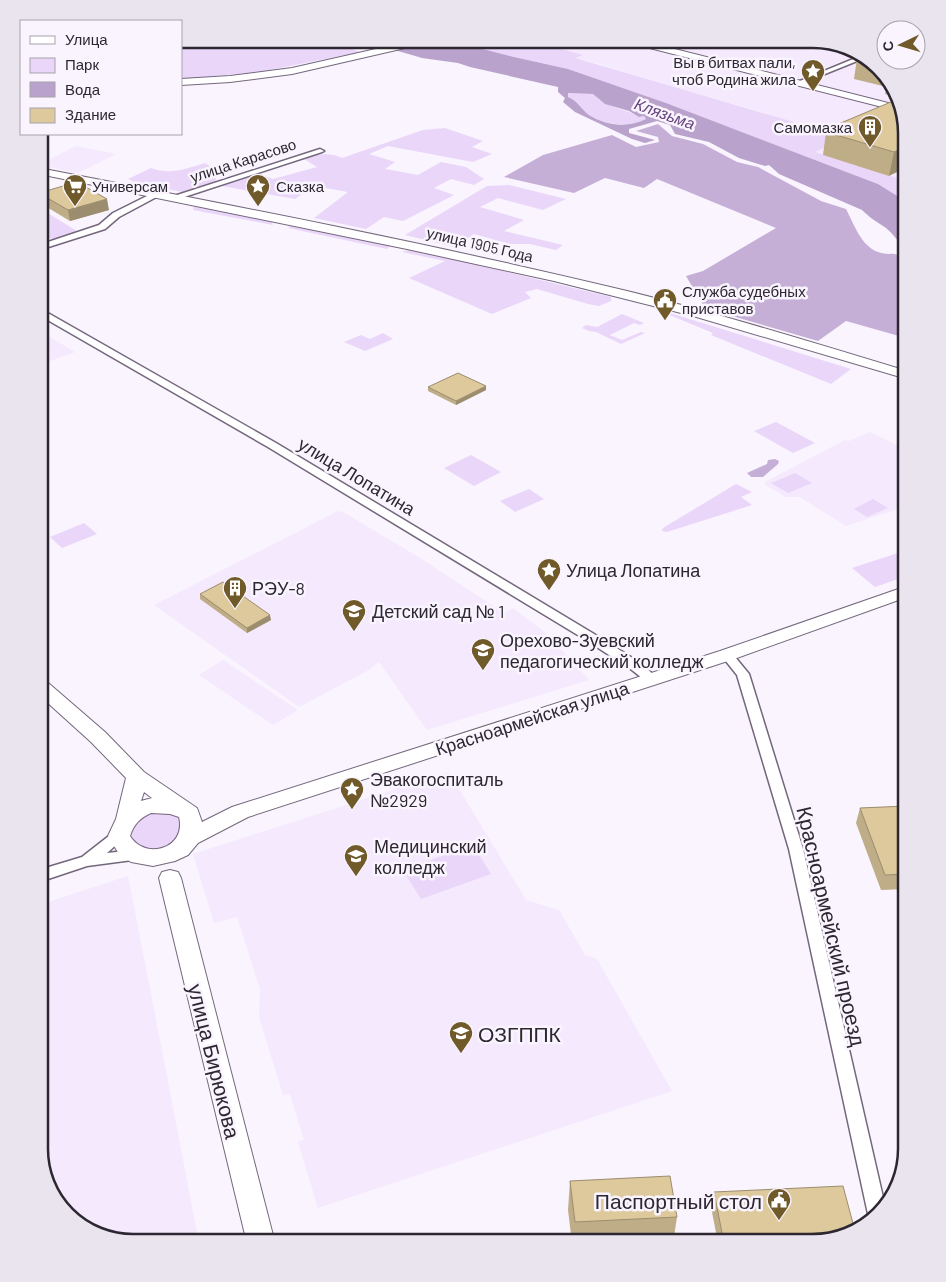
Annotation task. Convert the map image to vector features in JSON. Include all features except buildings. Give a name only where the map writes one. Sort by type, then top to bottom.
[{"type":"main road","points":[[182,82],[272,74],[391,48]]},
{"type":"main road","points":[[660,48],[895,107]]},
{"type":"main road","name":"Красноармейская улица","points":[[727,655],[898,594]]},
{"type":"main road","points":[[48,693],[98,737],[137,777],[184,811],[194,828],[170,878],[140,856],[128,851],[123,827],[137,777]]},
{"type":"main road","points":[[123,827],[137,810],[152,805],[165,804],[184,811]]},
{"type":"main road","points":[[140,856],[168,855],[186,842]]},
{"type":"main road","name":"улица Бирюкова","points":[[170,878],[259,1234]]},
{"type":"street","points":[[798,83],[857,59]]},
{"type":"street","name":"улица Карасово","points":[[175,198],[320,151]]},
{"type":"street","name":"улица 1905 Года","points":[[48,173],[405,244],[628,295],[714,318],[898,372]]},
{"type":"street","points":[[48,245],[102,227],[116,215],[158,194]]},
{"type":"street","name":"улица Лопатина","points":[[48,316],[272,445],[564,621],[637,667],[652,680]]},
{"type":"street","name":"Красноармейская улица","points":[[240,812],[727,655]]},
{"type":"street","name":"Красноармейский проезд","points":[[727,655],[743,674],[796,849],[876,1208]]},
{"type":"street","points":[[184,811],[240,812]]},
{"type":"street","points":[[186,842],[240,812]]},
{"type":"street","points":[[87,861],[123,827]]},
{"type":"street","points":[[48,873],[87,861],[140,856]]},
{"type":"shaded area","points":[[537,48],[656,48],[896,110],[898,121],[898,178],[814,152],[847,138]]},
{"type":"shaded area","points":[[671,48],[819,48],[830,49],[853,57],[794,80]]},
{"type":"shaded area","points":[[857,59],[874,72],[887,90],[894,104],[804,82]]},
{"type":"shaded area","points":[[658,124],[672,136],[703,144],[737,162],[758,167],[821,201],[846,209],[867,245],[878,252],[898,255],[898,336],[846,321],[818,341],[732,316],[703,305],[686,276],[703,271],[776,228],[657,179],[644,188],[605,178],[574,193],[504,177],[543,155],[612,135],[636,147],[659,142],[658,137],[636,131]]},
{"type":"shaded area","points":[[76,146],[116,154],[78,173],[48,167],[48,160]]},
{"type":"shaded area","points":[[48,336],[75,352],[48,362]]},
{"type":"shaded area","points":[[870,432],[898,446],[898,509],[846,526],[800,497],[786,497],[765,485],[765,482],[845,440],[849,441]]},
{"type":"shaded area","points":[[775,459],[779,461],[778,464],[763,477],[751,477],[747,473],[767,464],[768,460]]},
{"type":"shaded area","points":[[338,511],[343,512],[420,558],[504,613],[513,608],[547,634],[589,680],[427,730],[379,662],[367,671],[299,707],[154,605]]},
{"type":"shaded area","points":[[223,660],[298,710],[273,725],[199,675]]},
{"type":"shaded area","name":"ОЗГППК","points":[[449,772],[526,900],[559,910],[585,955],[597,959],[672,1091],[318,1208],[298,1142],[304,1140],[290,1094],[283,1095],[259,1017],[260,989],[237,917],[214,923],[193,854]]},
{"type":"shaded area","points":[[128,876],[197,1234],[127,1234],[111,1232],[90,1223],[72,1210],[54,1182],[48,1161],[48,902]]},
{"type":"green space","points":[[182,48],[349,48],[360,52],[260,72],[182,79]]},
{"type":"green space","points":[[479,48],[558,48],[583,55],[575,58],[847,137],[815,152],[898,178],[898,196],[878,184],[666,103],[568,69]]},
{"type":"green space","points":[[568,93],[594,94],[609,105],[639,117],[644,116],[646,119],[639,122],[618,124],[596,119],[568,97]]},
{"type":"green space","points":[[445,128],[483,141],[472,147],[492,154],[473,162],[388,146],[369,154],[395,162],[385,169],[418,175],[441,162],[466,167],[484,179],[474,185],[451,179],[434,188],[454,195],[403,221],[384,217],[366,229],[314,218],[348,192],[314,186],[295,199],[216,185],[256,173],[273,179],[317,167],[304,159],[309,157],[328,154],[342,158],[423,130]]},
{"type":"green space","points":[[205,163],[213,168],[216,181],[183,192],[139,184],[128,179],[151,168],[171,171]]},
{"type":"green space","points":[[509,185],[566,199],[543,210],[498,198],[480,207],[524,220],[504,231],[563,245],[556,250],[530,244],[510,244],[474,234],[454,247],[405,235],[487,186]]},
{"type":"green space","points":[[194,206],[271,221],[273,225],[193,210]]},
{"type":"green space","points":[[48,213],[80,233],[65,238],[49,238]]},
{"type":"green space","points":[[293,224],[391,245],[387,249],[288,228]]},
{"type":"green space","points":[[411,249],[611,297],[611,301],[599,306],[537,289],[525,292],[531,298],[492,314],[409,278],[445,261],[402,252]]},
{"type":"green space","points":[[670,313],[851,369],[831,384],[711,335],[713,333],[667,314]]},
{"type":"green space","points":[[622,314],[644,323],[640,325],[634,323],[610,335],[622,340],[641,332],[645,333],[621,344],[596,332],[582,328],[586,325],[597,327]]},
{"type":"green space","points":[[383,333],[393,339],[365,351],[344,342],[361,335],[370,339]]},
{"type":"green space","points":[[776,422],[815,443],[793,453],[754,431]]},
{"type":"green space","points":[[471,455],[501,472],[474,486],[444,468]]},
{"type":"green space","points":[[795,473],[812,483],[788,493],[771,483]]},
{"type":"green space","points":[[736,484],[752,492],[741,497],[752,505],[667,532],[662,531],[663,528]]},
{"type":"green space","points":[[529,489],[544,499],[515,512],[500,501]]},
{"type":"green space","points":[[873,499],[888,508],[867,517],[854,509]]},
{"type":"green space","points":[[84,523],[97,534],[62,548],[50,537]]},
{"type":"green space","points":[[898,553],[898,579],[875,587],[852,568]]},
{"type":"green space","points":[[157,812],[176,816],[182,827],[182,833],[163,847],[149,850],[142,848],[131,836],[132,831],[140,820]]},
{"type":"green space","points":[[473,845],[491,874],[421,899],[403,870]]},
{"type":"water","name":"Клязьма","points":[[388,48],[479,48],[568,69],[666,103],[878,184],[898,196],[898,240],[889,230],[862,210],[779,174],[769,165],[765,166],[739,158],[709,142],[675,134],[670,125],[657,121],[629,129],[629,133],[655,140],[645,143],[632,139],[575,112],[563,102],[565,98],[558,92],[558,87],[458,63],[422,58]],"holes":[[[568,93],[593,94],[605,104],[629,111],[639,117],[644,116],[646,119],[624,125],[603,122],[589,115],[574,100],[568,97]]]},
{"type":"place","name":"Вы в битвах пали, чтоб Родина жила","points":[[813,92]]},
{"type":"place","name":"Самомазка","points":[[870,148]]},
{"type":"place","name":"Универсам","points":[[75,207]]},
{"type":"place","name":"Сказка","points":[[258,207]]},
{"type":"place","name":"Служба судебных приставов","points":[[665,321]]},
{"type":"place","name":"Улица Лопатина","points":[[549,591]]},
{"type":"place","name":"РЭУ-8","points":[[235,609]]},
{"type":"place","name":"Детский сад № 1","points":[[354,632]]},
{"type":"place","name":"Орехово-Зуевский педагогический колледж","points":[[483,671]]},
{"type":"place","name":"Эвакогоспиталь №2929","points":[[352,810]]},
{"type":"place","name":"Медицинский колледж","points":[[356,877]]},
{"type":"place","name":"ОЗГППК","points":[[461,1054]]},
{"type":"place","name":"Паспортный стол","points":[[779,1221]]}]
